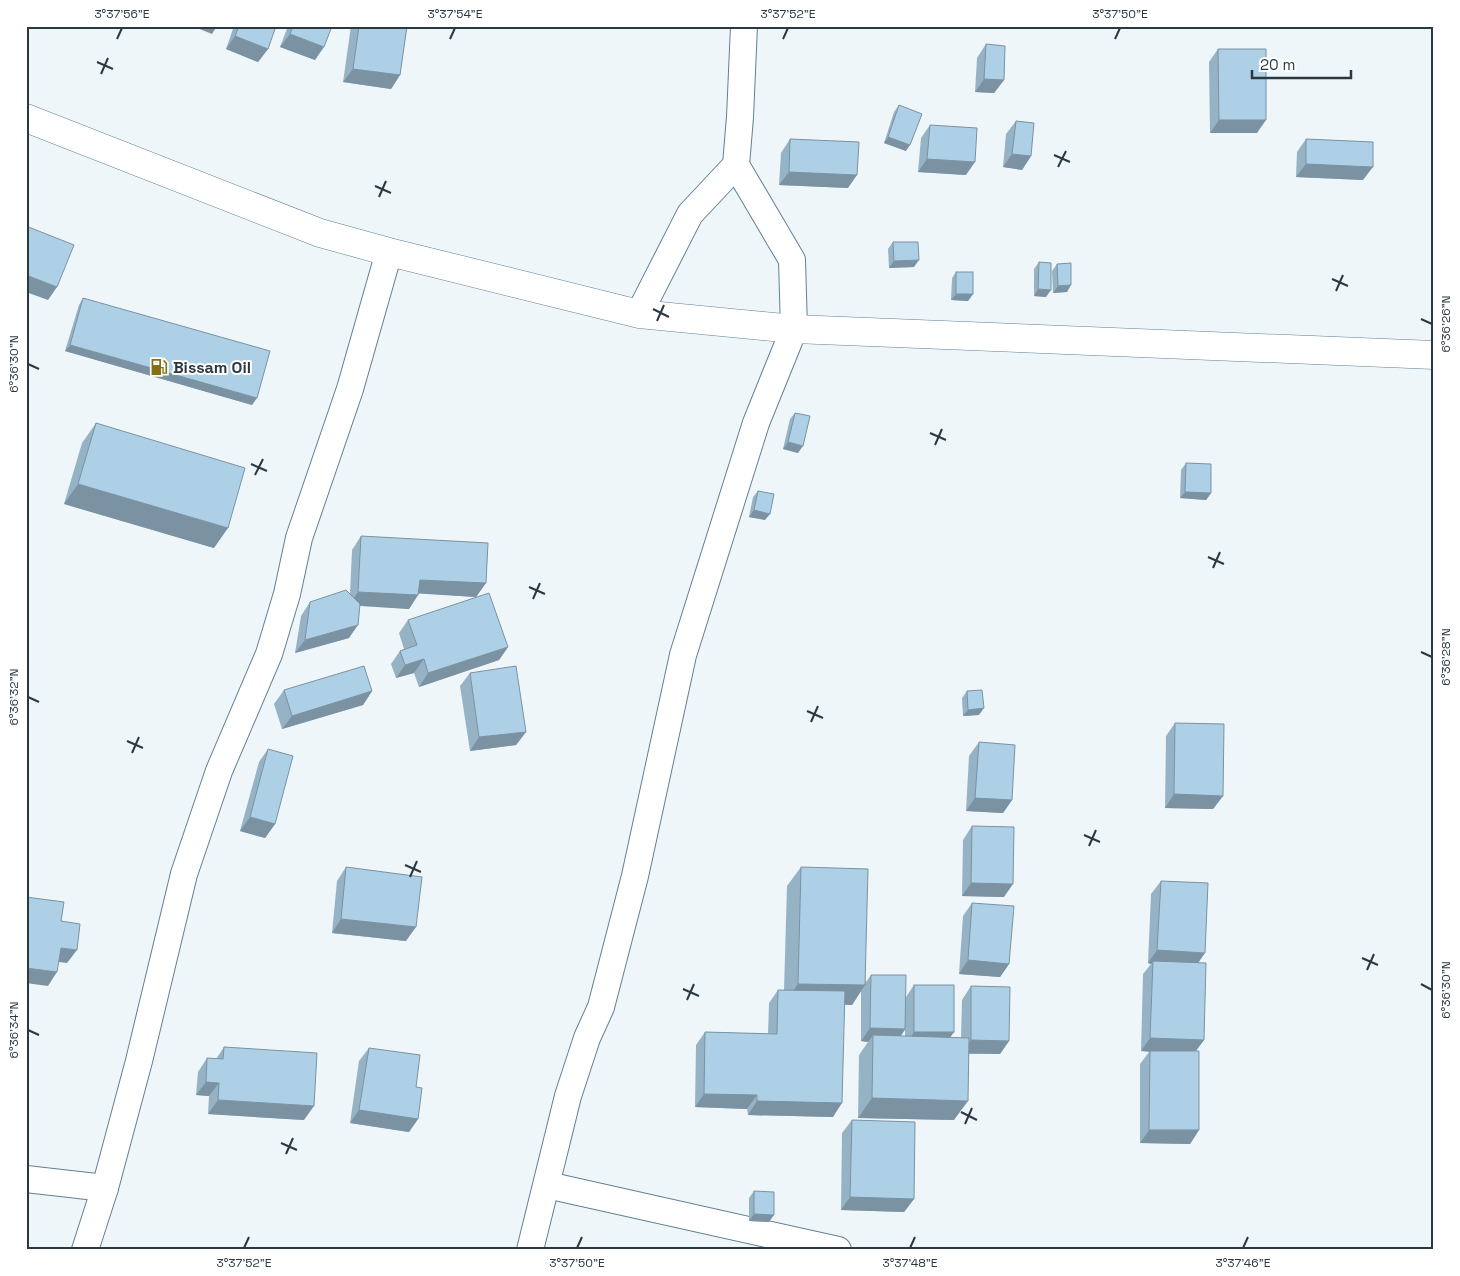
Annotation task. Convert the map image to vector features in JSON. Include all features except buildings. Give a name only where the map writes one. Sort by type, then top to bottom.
[{"type":"main road","points":[[26,118],[320,233],[639,314],[794,329],[1434,355]]},
{"type":"street","points":[[530,1250],[568,1096],[587,1038],[601,1007],[635,876],[683,655],[756,424],[794,329],[792,260],[736,165],[744,26]]},
{"type":"street","points":[[639,314],[690,214],[736,165]]},
{"type":"street","points":[[85,1250],[105,1188],[140,1061],[184,874],[219,771],[269,654],[287,594],[299,538],[350,389],[389,252]]},
{"type":"street","points":[[26,1179],[105,1188]]},
{"type":"street","points":[[547,1185],[838,1250]]},
{"type":"place","name":"Bissam Oil","points":[[159,367]]}]
